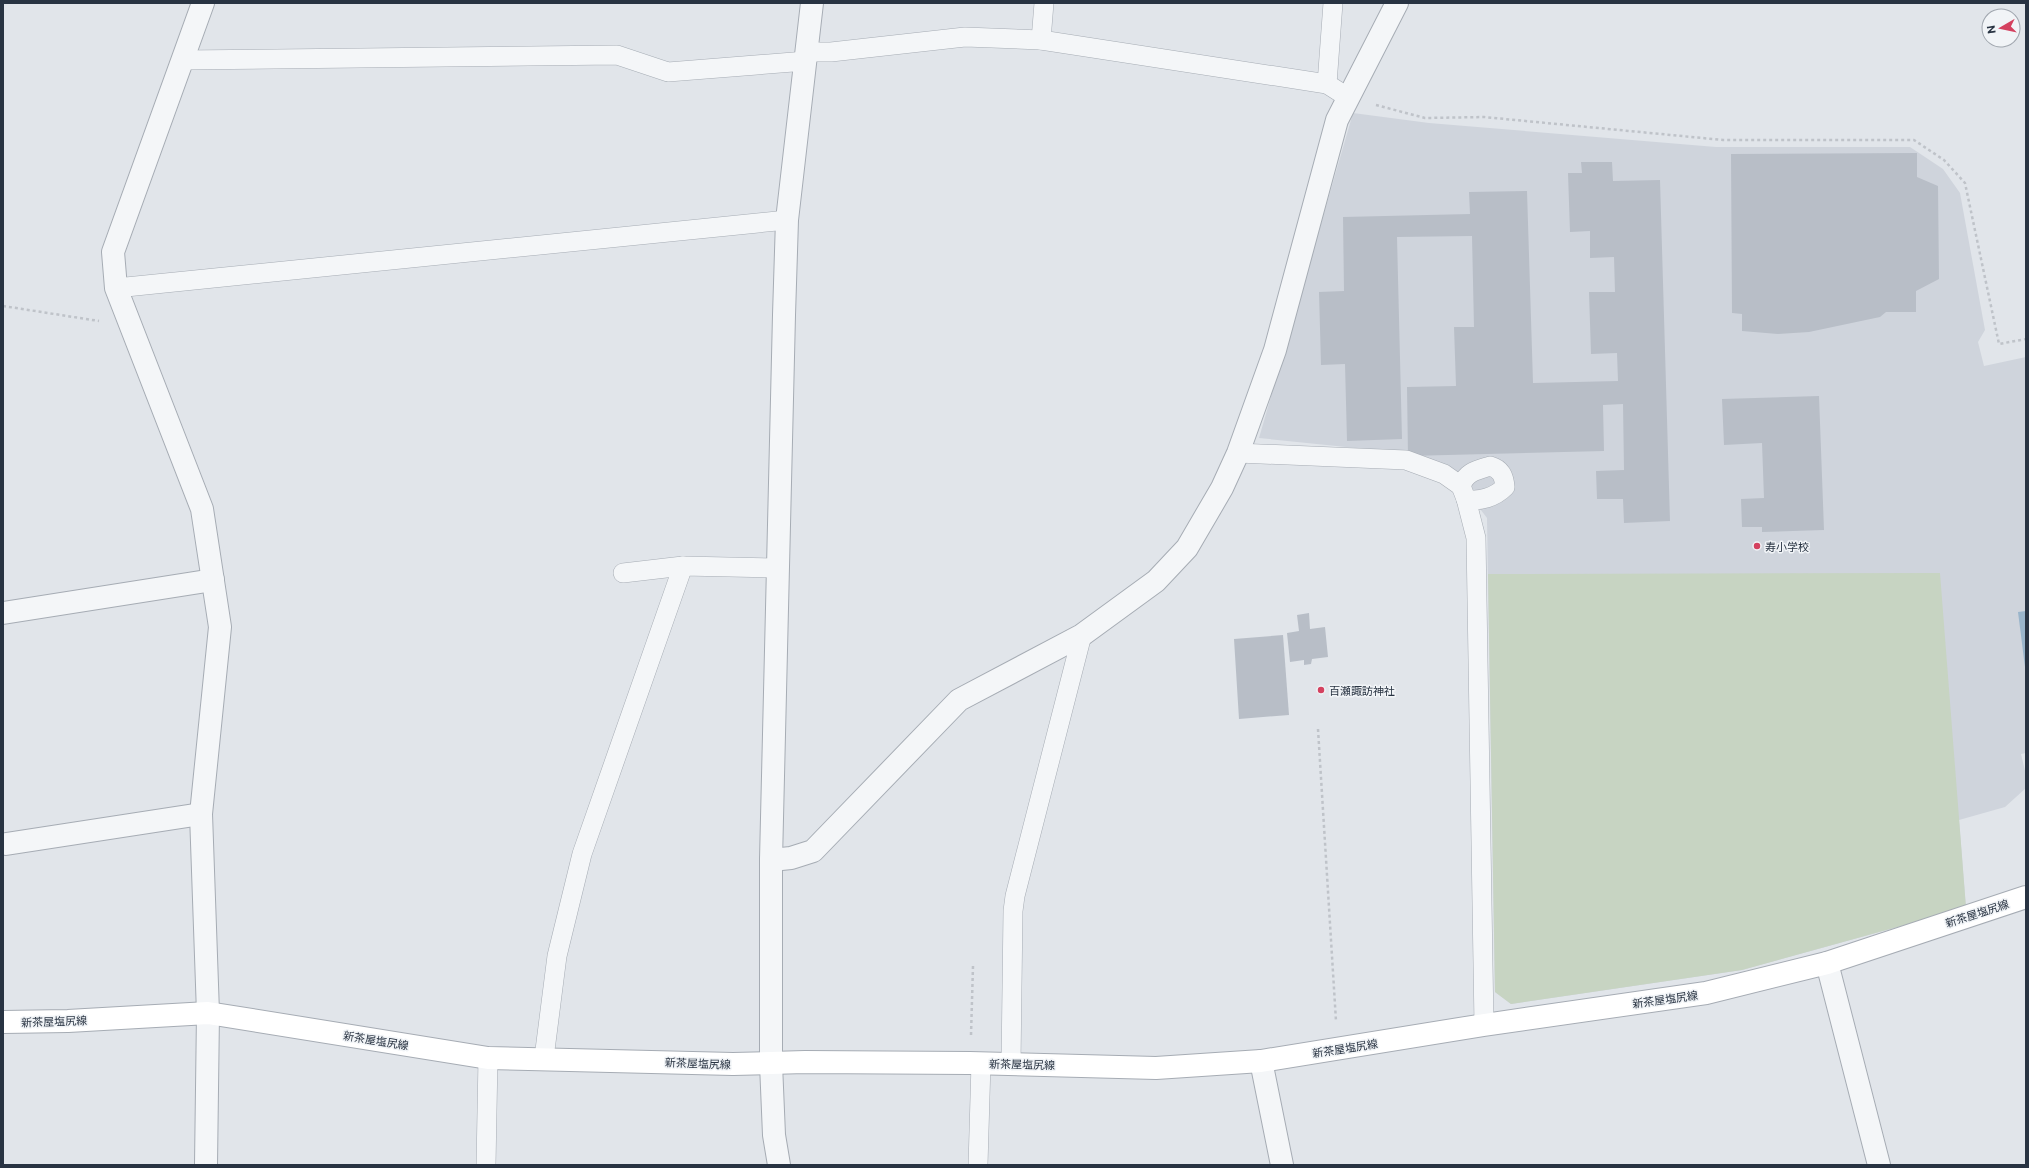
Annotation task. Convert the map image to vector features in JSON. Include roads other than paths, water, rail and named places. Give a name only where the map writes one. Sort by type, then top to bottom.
[{"type":"main road","name":"新茶屋塩尻線","points":[[3,1022],[68,1021],[208,1013],[488,1058],[771,1064],[805,1062],[975,1063],[1156,1068],[1261,1061],[1338,1050],[1484,1025],[1706,992],[1827,963],[2026,897]]},
{"type":"street","points":[[203,3],[113,252],[116,288],[202,509],[220,627],[201,814],[208,1013],[206,1165]]},
{"type":"street","points":[[779,1165],[774,1135],[771,1064],[771,860],[778,568],[788,220],[812,3]]},
{"type":"street","points":[[771,860],[791,858],[813,851],[960,700],[1082,635],[1156,582],[1187,548],[1222,488],[1238,453],[1275,350],[1337,120],[1397,3]]},
{"type":"street","points":[[3,613],[213,580]]},
{"type":"street","points":[[6,844],[201,814]]},
{"type":"street","points":[[1827,963],[1878,1165]]},
{"type":"street","points":[[1261,1061],[1282,1165]]},
{"type":"lane","points":[[1041,40],[1044,3]]},
{"type":"lane","points":[[1327,84],[1333,3]]},
{"type":"lane","points":[[182,60],[617,55],[668,72],[807,57],[831,52],[965,37],[1041,40],[1327,84],[1349,98]]},
{"type":"lane","points":[[116,288],[788,220]]},
{"type":"lane","points":[[1238,453],[1406,460],[1444,474],[1463,493],[1476,538],[1484,1025]]},
{"type":"lane","points":[[544,1058],[557,956],[582,854],[683,566]]},
{"type":"lane","points":[[623,573],[683,566],[778,568]]},
{"type":"lane","points":[[1011,1064],[1013,911],[1015,896],[1082,635]]},
{"type":"lane","points":[[486,1165],[488,1058]]},
{"type":"lane","points":[[975,1063],[978,1165]]},
{"type":"water","points":[[2026,611],[2026,675],[2018,612]]},
{"type":"place","name":"寿小学校","points":[[1757,546]]},
{"type":"place","name":"百瀬諏訪神社","points":[[1321,690]]}]
